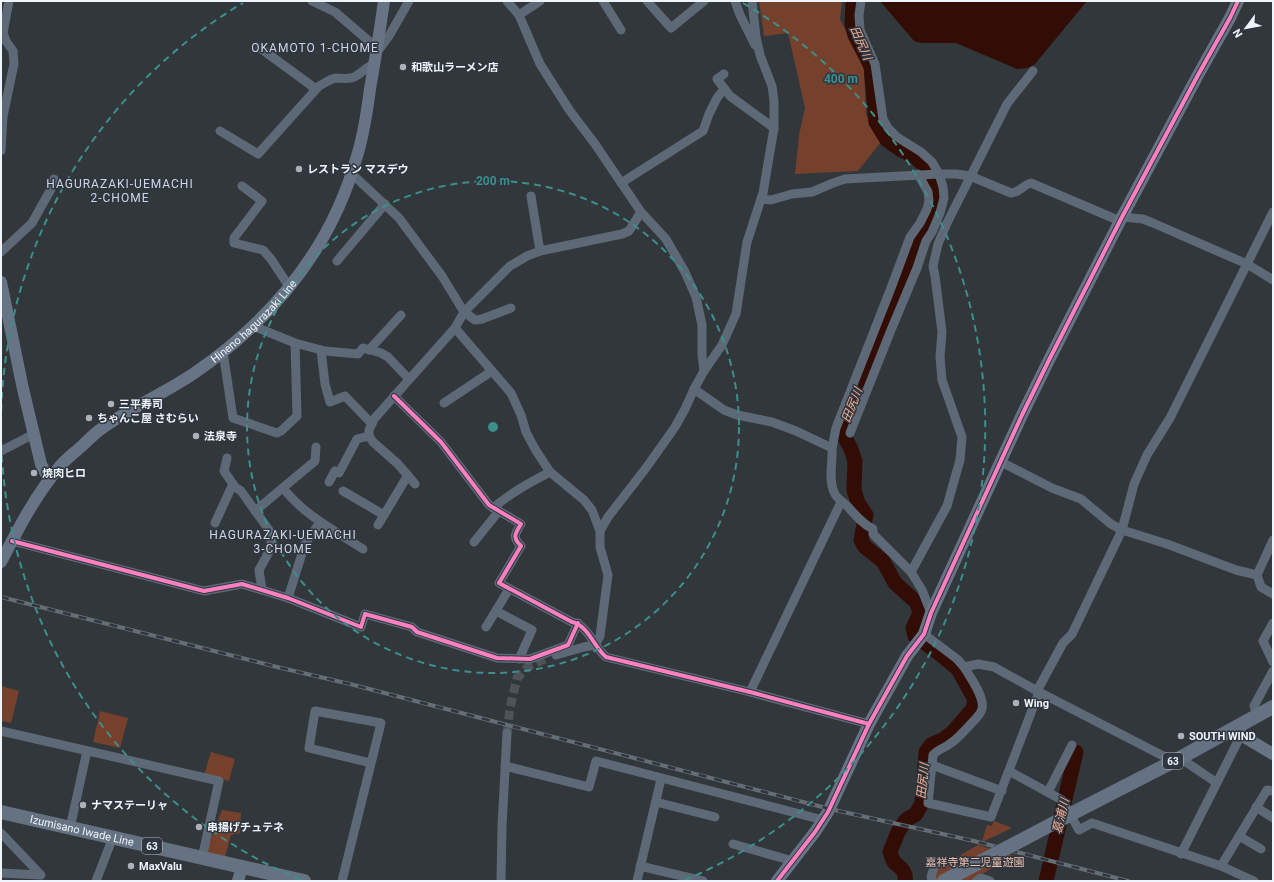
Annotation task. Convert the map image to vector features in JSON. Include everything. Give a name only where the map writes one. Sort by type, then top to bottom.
[{"type":"main road","name":"63","points":[[944,881],[1177,759],[1239,731],[1258,716],[1273,707]]},
{"type":"main road","name":"Izumisano Iwade Line","points":[[1,812],[304,881]]},
{"type":"street","points":[[1,151],[3,116],[14,64],[13,51],[6,41],[3,33],[9,1]]},
{"type":"street","points":[[312,1],[335,12],[376,55]]},
{"type":"street","name":"Hineno hagurazaki Line","points":[[1,562],[24,519],[49,480],[62,464],[100,430],[192,374],[223,352],[253,326],[290,288],[303,270],[327,232],[352,174],[366,121],[384,1]]},
{"type":"street","points":[[220,131],[258,154],[316,89],[328,80],[335,78],[355,77],[367,67],[389,36],[409,1]]},
{"type":"street","points":[[508,1],[519,15],[540,64],[570,111],[595,144],[640,212],[666,239],[685,272],[696,297],[702,325],[702,355],[704,371]]},
{"type":"street","points":[[519,15],[540,1]]},
{"type":"street","points":[[603,1],[621,30]]},
{"type":"street","points":[[647,1],[671,28],[704,1]]},
{"type":"street","points":[[600,531],[608,517],[646,468],[675,427],[704,371],[722,345],[736,314],[747,242],[761,199],[774,128],[774,101],[772,86],[760,55],[740,15],[735,1]]},
{"type":"street","points":[[752,1],[756,37],[760,55]]},
{"type":"street","points":[[850,433],[917,268],[922,251],[940,213],[944,198],[943,187],[939,174],[932,162],[921,152],[897,137],[888,128],[883,119],[875,64],[860,30],[859,15],[861,1]]},
{"type":"street","points":[[777,881],[815,832],[828,812],[868,724],[901,667],[920,639],[1049,360],[1121,219],[1238,1]]},
{"type":"street","points":[[260,48],[316,89]]},
{"type":"street","points":[[911,572],[947,506],[960,460],[962,437],[942,380],[940,357],[942,332],[936,276],[933,266],[938,244],[970,176],[1007,104],[1033,71]]},
{"type":"street","points":[[724,74],[717,79],[724,90],[774,128]]},
{"type":"street","points":[[621,183],[703,131],[717,98],[724,90]]},
{"type":"street","points":[[352,174],[399,218],[442,276],[464,312],[475,320],[482,319],[511,308]]},
{"type":"street","points":[[918,174],[928,192],[929,201],[927,209],[910,238],[905,250],[836,428],[832,448],[832,478],[834,492],[841,502],[848,506],[858,519],[872,529],[873,534],[911,572],[922,590],[931,613]]},
{"type":"street","points":[[761,199],[771,200],[792,194],[812,192],[845,179],[918,174],[956,174],[970,176],[1011,193],[1015,193],[1031,183],[1121,219],[1143,219],[1153,223],[1247,264],[1273,280]]},
{"type":"street","points":[[1,252],[32,223],[51,189],[54,179]]},
{"type":"street","points":[[242,186],[262,201],[234,238],[234,243],[263,250],[271,259],[290,288]]},
{"type":"street","points":[[531,196],[540,251]]},
{"type":"street","points":[[337,261],[385,204]]},
{"type":"street","points":[[415,484],[398,464],[373,442],[369,436],[369,430],[374,419],[455,328],[464,312],[510,266],[527,256],[540,251],[622,234],[629,231],[640,212]]},
{"type":"street","points":[[920,639],[957,659],[964,667],[982,701],[982,708],[978,716],[954,741],[933,755],[928,803],[991,817],[1002,791],[1038,691],[1063,643],[1072,634],[1122,530],[1134,484],[1147,455],[1170,418],[1273,212]]},
{"type":"street","points":[[1,282],[23,389],[41,464],[49,480]]},
{"type":"street","points":[[369,350],[401,315]]},
{"type":"street","points":[[253,326],[295,343],[321,350],[358,354],[364,348],[381,353],[388,357],[410,379]]},
{"type":"street","points":[[455,328],[511,393],[522,415],[526,432],[550,472],[584,500],[592,510],[600,531],[600,547],[608,575],[600,636],[595,645]]},
{"type":"street","points":[[223,352],[232,418],[277,433],[297,416],[295,343]]},
{"type":"street","points":[[321,350],[325,384],[330,402],[345,396],[372,424]]},
{"type":"street","points":[[444,404],[492,371]]},
{"type":"street","points":[[694,389],[724,410],[737,415],[772,422],[796,431],[832,448]]},
{"type":"street","points":[[394,396],[441,442],[489,505],[521,524],[515,534],[516,541],[521,546],[499,583],[572,622],[578,623],[588,634],[600,652],[606,657],[750,692],[868,724]]},
{"type":"street","points":[[1,451],[34,434]]},
{"type":"street","points":[[329,482],[335,471],[339,473],[356,439],[369,436]]},
{"type":"street","points":[[255,511],[315,461],[316,446]]},
{"type":"street","points":[[227,458],[224,471],[233,484],[241,491],[269,530],[271,548],[259,570],[262,590]]},
{"type":"street","points":[[1001,462],[1052,488],[1081,500],[1122,530],[1167,544],[1215,563],[1256,576],[1261,587],[1273,594]]},
{"type":"street","points":[[474,542],[496,509],[508,495],[550,472]]},
{"type":"street","points":[[378,525],[408,476]]},
{"type":"street","points":[[215,523],[233,484]]},
{"type":"street","points":[[283,488],[304,510],[363,549]]},
{"type":"street","points":[[343,491],[384,515]]},
{"type":"street","points":[[750,692],[841,502]]},
{"type":"street","points":[[288,598],[305,544],[320,522]]},
{"type":"street","points":[[1256,576],[1273,540]]},
{"type":"street","points":[[12,541],[204,591],[242,584],[288,598],[361,627],[366,614],[412,627],[416,632],[497,658],[530,659],[568,645],[578,623]]},
{"type":"street","points":[[486,627],[509,589]]},
{"type":"street","points":[[496,611],[532,630],[519,659]]},
{"type":"street","points":[[1273,623],[1263,641],[1273,662]]},
{"type":"street","points":[[545,659],[595,645]]},
{"type":"street","points":[[964,667],[978,664],[994,667],[1038,691],[1177,759],[1217,782]]},
{"type":"street","points":[[1258,716],[1254,706],[1273,670]]},
{"type":"street","points":[[342,881],[381,723],[315,711],[309,748],[370,763]]},
{"type":"street","points":[[1,731],[219,782],[202,858]]},
{"type":"street","points":[[1181,854],[1217,782],[1239,731],[1273,754]]},
{"type":"street","points":[[501,881],[502,826],[507,733]]},
{"type":"street","points":[[1048,792],[1072,745]]},
{"type":"street","points":[[70,828],[87,751]]},
{"type":"street","points":[[505,766],[589,787],[596,761],[823,820]]},
{"type":"street","points":[[932,765],[1002,791]]},
{"type":"street","points":[[1009,771],[1062,800],[1079,830],[1092,823],[1220,866],[1254,881]]},
{"type":"street","points":[[637,881],[661,778]]},
{"type":"street","points":[[1220,866],[1267,790],[1273,791]]},
{"type":"street","points":[[656,802],[715,817]]},
{"type":"street","points":[[1256,807],[1273,818]]},
{"type":"street","points":[[1,833],[41,875],[1,873]]},
{"type":"street","points":[[1239,836],[1261,849]]},
{"type":"street","points":[[96,881],[113,837]]},
{"type":"street","points":[[734,844],[793,861]]},
{"type":"street","points":[[933,881],[931,877],[935,864]]},
{"type":"street","points":[[640,866],[702,881]]},
{"type":"street","points":[[238,881],[242,867]]},
{"type":"street","points":[[976,881],[981,878],[990,881]]},
{"type":"green space","points":[[759,1],[842,1],[840,19],[864,69],[866,115],[881,142],[858,171],[795,174],[799,135],[805,108],[788,33],[764,36]]},
{"type":"green space","points":[[1,686],[19,691],[11,723],[1,721]]},
{"type":"green space","points":[[100,711],[128,718],[120,748],[93,742]]},
{"type":"green space","points":[[211,752],[235,759],[229,781],[204,775]]},
{"type":"green space","points":[[222,810],[241,813],[240,833],[231,835],[224,861],[204,857]]},
{"type":"green space","points":[[994,821],[1012,828],[982,842],[987,825],[992,826]]},
{"type":"green space","name":"嘉祥寺第二児童遊園","points":[[978,845],[1015,856],[969,881],[933,881],[936,869]]},
{"type":"shaded area","points":[[880,1],[1087,1],[1035,64],[1028,68],[1017,69],[956,43],[921,43],[914,41]]},
{"type":"waterway","name":"田尻川","points":[[853,1],[852,24],[855,35],[871,66],[876,122],[887,140],[901,150],[914,156],[927,168],[937,194],[935,211],[888,313],[842,429],[855,461],[854,490],[858,503],[866,515],[861,540],[865,547],[883,561],[895,583],[917,603],[920,613],[913,628],[915,636],[958,669],[975,700],[973,709],[953,732],[944,739],[931,745],[926,752],[922,803],[916,814],[906,820],[898,832],[890,852],[894,862],[904,872],[905,881]]},
{"type":"waterway","name":"葛浦川","points":[[1046,881],[1076,752]]},
{"type":"tunnel","points":[[507,733],[510,708],[517,678],[529,666],[545,659]]},
{"type":"railway","points":[[1,597],[350,684],[830,809],[974,841],[1128,881]]},
{"type":"cycle path","points":[[777,881],[815,832],[828,812],[869,724],[907,656],[924,634],[931,613],[1022,415],[1049,360],[1122,217],[1238,1]]},
{"type":"cycle path","points":[[394,396],[441,442],[489,505],[521,524],[515,535],[516,540],[521,546],[499,583],[578,624],[587,632],[606,657],[750,692],[869,724]]},
{"type":"cycle path","points":[[12,541],[204,591],[242,584],[288,598],[361,627],[365,614],[412,627],[417,632],[497,658],[530,659],[568,645],[578,623]]},
{"type":"place","name":"和歌山ラーメン店","points":[[403,67]]},
{"type":"place","name":"レストラン マスデウ","points":[[299,169]]},
{"type":"place","name":"三平寿司","points":[[111,404]]},
{"type":"place","name":"ちゃんこ屋 さむらい","points":[[89,418]]},
{"type":"place","name":"法泉寺","points":[[196,436]]},
{"type":"place","name":"焼肉ヒロ","points":[[34,473]]},
{"type":"place","name":"Wing","points":[[1016,703]]},
{"type":"place","name":"SOUTH WIND","points":[[1181,736]]},
{"type":"place","name":"ナマステーリャ","points":[[83,805]]},
{"type":"place","name":"串揚げチュテネ","points":[[199,827]]},
{"type":"place","name":"MaxValu","points":[[131,866]]},
{"type":"district","name":"OKAMOTO 1-CHOME","points":[[315,48]]},
{"type":"district","name":"HAGURAZAKI-UEMACHI 2-CHOME","points":[[120,191]]},
{"type":"district","name":"HAGURAZAKI-UEMACHI 3-CHOME","points":[[283,542]]}]
